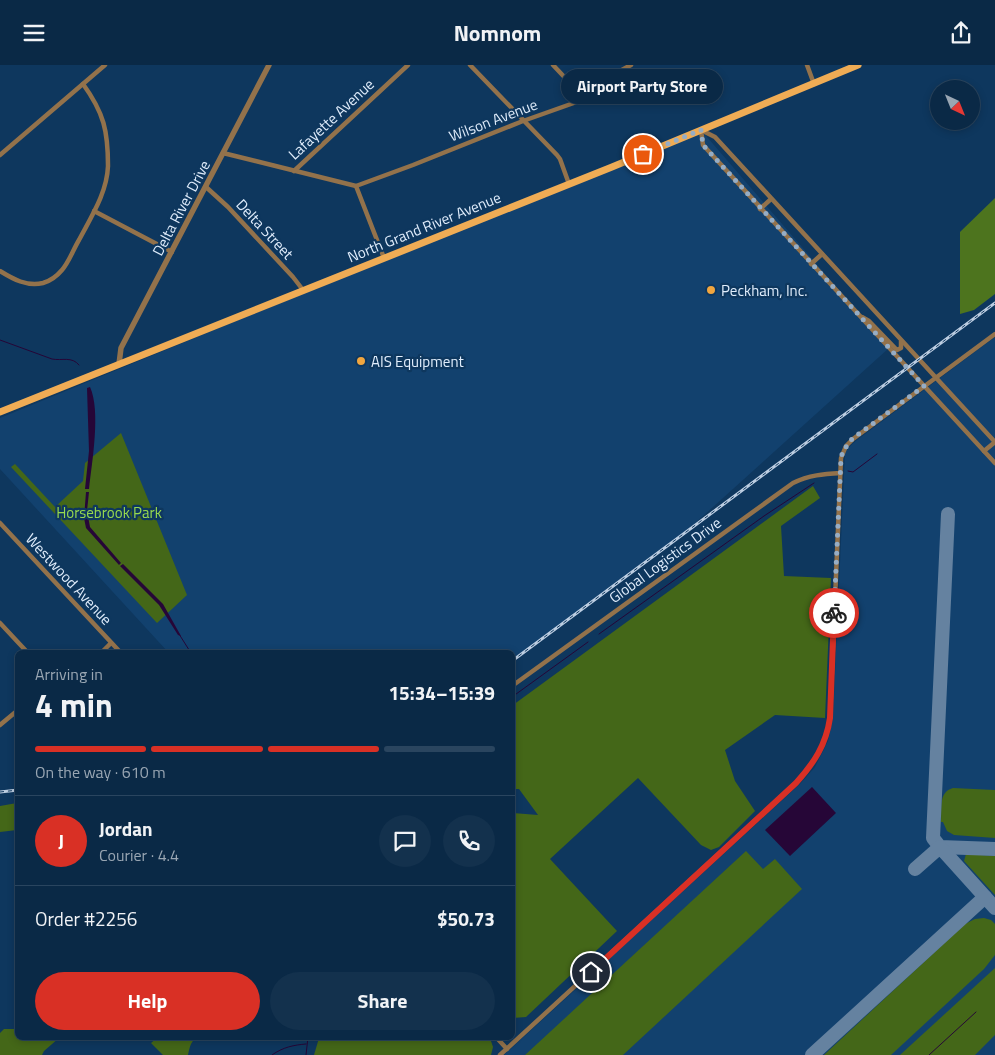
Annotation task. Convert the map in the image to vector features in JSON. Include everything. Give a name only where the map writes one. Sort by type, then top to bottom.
[{"type":"main road","name":"North Grand River Avenue","points":[[0,413],[569,184],[858,65]]},
{"type":"street","points":[[0,155],[105,65]]},
{"type":"street","name":"Delta River Drive","points":[[119,364],[121,348],[269,65]]},
{"type":"street","name":"Lafayette Avenue","points":[[294,171],[408,65]]},
{"type":"street","points":[[470,65],[560,159],[569,184]]},
{"type":"street","points":[[553,65],[585,99]]},
{"type":"street","name":"Wilson Avenue","points":[[356,186],[585,99],[597,93],[618,72],[631,65]]},
{"type":"street","points":[[806,65],[814,84]]},
{"type":"street","points":[[0,271],[29,284],[43,283],[50,280],[62,271],[94,211],[107,177],[106,134],[99,109],[83,84]]},
{"type":"street","points":[[701,130],[715,137],[995,442],[984,451]]},
{"type":"street","points":[[701,130],[703,145],[995,463]]},
{"type":"street","points":[[223,153],[356,186],[384,258]]},
{"type":"street","name":"Delta Street","points":[[206,187],[228,207],[303,290]]},
{"type":"street","points":[[760,209],[771,199]]},
{"type":"street","points":[[94,211],[172,252]]},
{"type":"street","points":[[811,264],[822,254]]},
{"type":"street","points":[[859,316],[869,321],[897,350],[902,345],[901,339]]},
{"type":"street","points":[[500,1055],[796,783],[818,756],[828,732],[830,718],[841,458],[846,446],[995,334]]},
{"type":"street","name":"Global Logistics Drive","points":[[515,684],[793,483],[815,475],[841,473]]},
{"type":"street","name":"Westwood Avenue","points":[[0,523],[117,650]]},
{"type":"street","points":[[0,623],[25,650]]},
{"type":"street","points":[[104,650],[111,643]]},
{"type":"street","points":[[0,725],[15,712]]},
{"type":"street","points":[[499,1040],[507,1049]]},
{"type":"shaded area","points":[[701,130],[889,348],[682,535],[515,660],[515,650],[166,650],[0,469],[0,418]]},
{"type":"shaded area","points":[[995,337],[995,1055],[504,1055],[800,784],[815,767],[828,741],[833,718],[845,453],[857,440]]},
{"type":"shaded area","points":[[90,387],[95,409],[95,437],[89,489],[85,489],[89,451],[87,388]]},
{"type":"shaded area","points":[[86,492],[89,492],[87,511],[90,527],[121,563],[119,565],[86,528],[84,518]]},
{"type":"shaded area","points":[[123,564],[163,604],[181,636],[178,635],[159,605],[120,566]]},
{"type":"shaded area","points":[[812,787],[836,813],[790,856],[765,830]]},
{"type":"green space","points":[[995,198],[995,294],[974,310],[960,314],[960,232]]},
{"type":"green space","name":"Horsebrook Park","points":[[121,433],[187,595],[157,623],[11,467],[15,464],[55,507],[83,481],[85,463]]},
{"type":"green space","points":[[813,486],[820,498],[781,526],[784,576],[831,578],[825,718],[775,715],[725,750],[735,781],[755,811],[719,847],[711,850],[701,845],[638,778],[550,859],[617,931],[526,1017],[515,1018],[515,813],[538,815],[519,789],[515,789],[515,704]]},
{"type":"green space","points":[[953,788],[995,790],[995,838],[954,835],[947,831],[943,822],[941,822],[942,802],[945,793]]},
{"type":"green space","points":[[15,803],[15,830],[0,832],[0,806]]},
{"type":"green space","points":[[746,851],[763,869],[775,859],[802,889],[623,1055],[525,1055]]},
{"type":"green space","points":[[966,854],[995,856],[995,895],[964,861]]},
{"type":"green space","points":[[984,918],[991,920],[995,924],[995,955],[984,969],[891,1055],[824,1055],[965,924],[975,919]]},
{"type":"green space","points":[[995,968],[995,1035],[975,1055],[900,1055]]},
{"type":"green space","points":[[4,1029],[15,1029],[15,1040],[57,1040],[42,1055],[0,1055],[0,1033]]},
{"type":"green space","points":[[155,1040],[194,1040],[188,1055],[163,1055],[151,1043]]},
{"type":"green space","points":[[318,1040],[491,1040],[493,1047],[491,1055],[314,1055]]},
{"type":"waterway","points":[[0,340],[52,359],[67,359],[79,365]]},
{"type":"waterway","points":[[848,471],[853,472],[877,454]]},
{"type":"waterway","points":[[599,634],[764,516],[814,483]]},
{"type":"waterway","points":[[179,634],[189,650]]},
{"type":"waterway","points":[[515,695],[588,642]]},
{"type":"waterway","points":[[929,1055],[976,1012]]},
{"type":"waterway","points":[[306,1055],[308,1040]]},
{"type":"waterway","points":[[272,1055],[289,1047],[306,1044]]},
{"type":"taxiway","points":[[948,514],[933,838],[940,847],[995,849]]},
{"type":"taxiway","points":[[915,869],[940,847],[995,908]]},
{"type":"taxiway","points":[[812,1055],[985,897]]},
{"type":"railway","points":[[515,659],[995,303]]},
{"type":"railway","points":[[0,792],[15,790]]},
{"type":"way so far","points":[[643,154],[701,130],[703,145],[924,386],[852,439],[843,451],[841,458],[834,613]]},
{"type":"place","name":"Airport Party Store","points":[[643,154]]},
{"type":"place","name":"Peckham, Inc.","points":[[711,290]]},
{"type":"place","name":"AIS Equipment","points":[[361,361]]},
{"type":"route","points":[[591,972],[796,783],[818,756],[828,732],[830,718],[834,613]]}]
